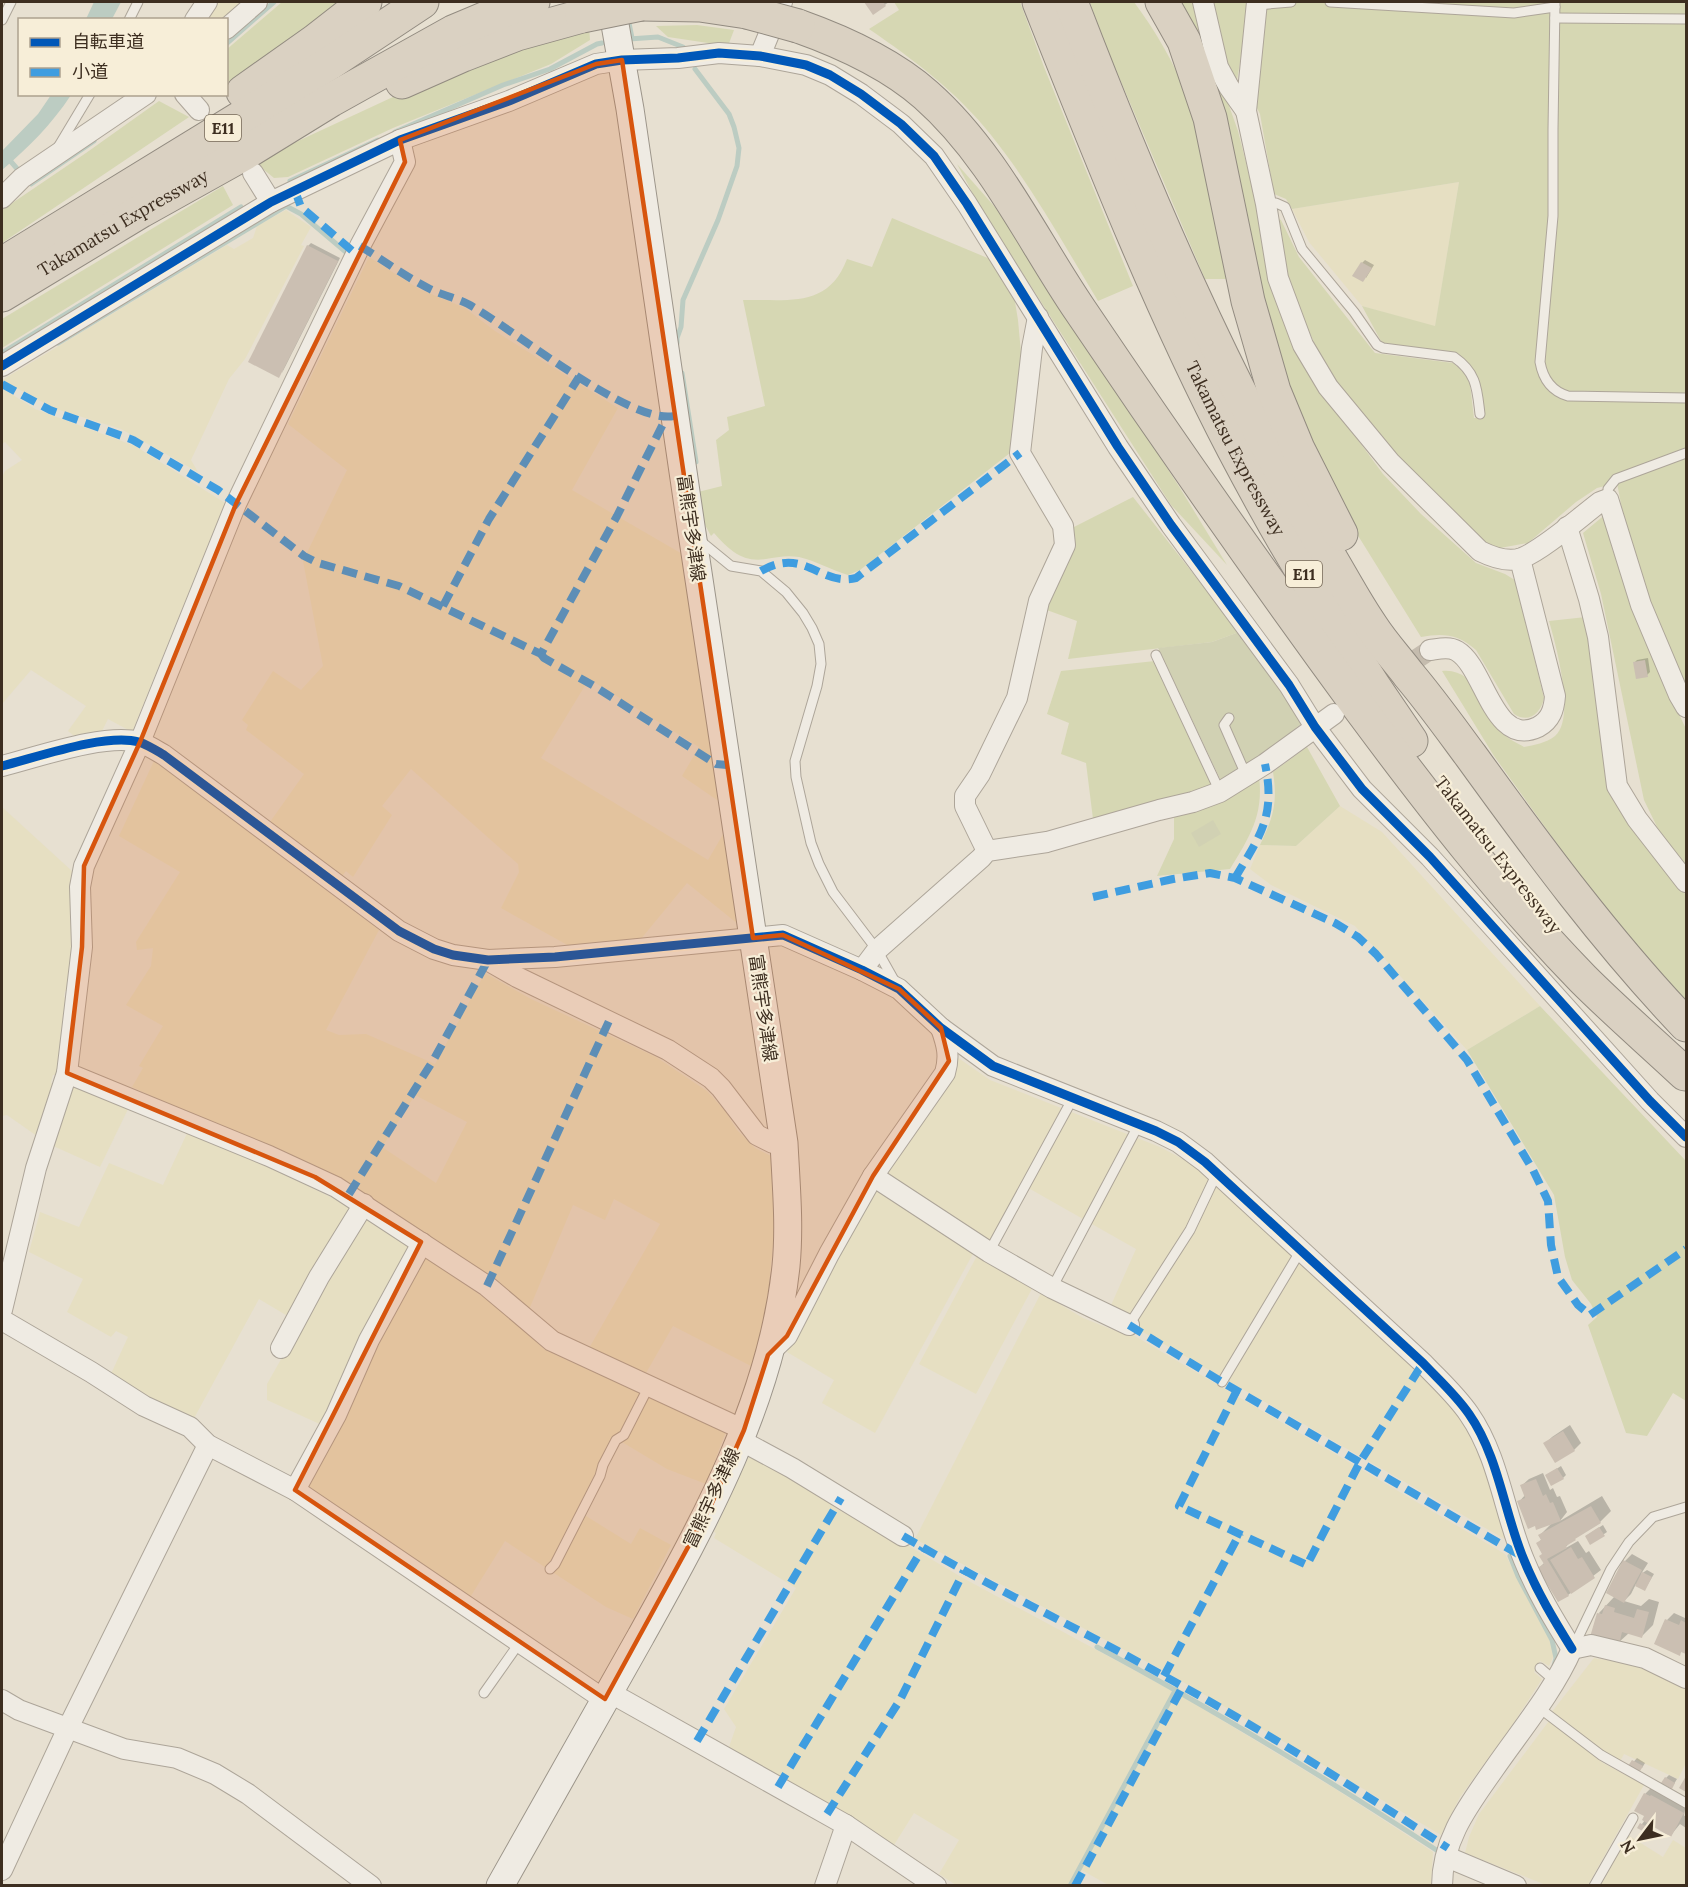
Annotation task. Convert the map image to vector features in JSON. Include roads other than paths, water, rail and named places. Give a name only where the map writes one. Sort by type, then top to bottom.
[{"type":"highway","points":[[12,257],[315,41],[365,2]]},
{"type":"highway","name":"E11","points":[[12,257],[330,63],[422,2]]},
{"type":"highway","points":[[249,163],[332,100],[453,32],[510,8],[532,2]]},
{"type":"highway","name":"Takamatsu Expressway","points":[[1039,2],[1112,186],[1158,291],[1234,449],[1282,537],[1391,712],[1452,800],[1518,884],[1686,1074]]},
{"type":"highway","name":"Takamatsu Expressway","points":[[1071,2],[1103,85],[1185,279],[1261,435],[1301,508],[1373,629],[1442,716],[1579,902],[1686,1025]]},
{"type":"highway","points":[[1162,2],[1184,41],[1210,118],[1248,301],[1274,391],[1323,502],[1442,716]]},
{"type":"highway","points":[[249,163],[463,55],[517,34],[626,3],[700,5],[747,12],[790,14],[867,55],[925,94],[957,127],[999,182],[1078,308],[1219,511],[1360,709],[1495,881],[1583,979],[1686,1074]]},
{"type":"highway","name":"Takamatsu Expressway","points":[[2,295],[141,211],[249,163]]},
{"type":"main road","name":"富熊宇多津線","points":[[500,1886],[680,1565],[711,1505],[742,1435],[768,1355],[779,1310],[786,1266],[787,1216],[784,1143],[622,60],[626,3]]},
{"type":"street","points":[[196,18],[207,2]]},
{"type":"street","points":[[228,27],[258,2]]},
{"type":"street","points":[[1203,2],[1218,67],[1228,87],[1246,111]]},
{"type":"street","points":[[1257,3],[1246,111],[1266,204],[1278,278],[1304,345],[1328,387],[1407,480],[1480,551],[1492,557],[1504,560],[1520,559],[1600,502],[1608,499],[1641,605],[1686,707]]},
{"type":"street","points":[[760,56],[790,14]]},
{"type":"street","points":[[2,366],[271,202],[400,140],[509,101],[596,64],[719,53],[760,56],[806,65],[830,75],[902,124],[934,156],[951,179],[1118,447],[1289,685],[1315,727],[1362,789],[1430,857],[1650,1101],[1686,1137]]},
{"type":"street","points":[[2,198],[22,178],[143,96]]},
{"type":"street","points":[[187,96],[199,110]]},
{"type":"street","points":[[2,1309],[36,1168],[67,1072],[82,947],[80,887],[84,866],[140,742],[236,504],[360,246],[405,162],[400,140]]},
{"type":"street","points":[[249,163],[271,202]]},
{"type":"street","points":[[987,850],[965,806],[965,796],[981,774],[1017,698],[1039,600],[1065,545],[1063,525],[1020,453],[1032,348],[1038,317]]},
{"type":"street","points":[[1567,527],[1589,598],[1598,638],[1617,786],[1637,819],[1686,882]]},
{"type":"street","points":[[1430,650],[1447,648],[1457,651],[1466,659],[1503,720],[1513,729],[1525,730],[1538,727],[1549,719],[1554,709],[1556,696],[1520,559]]},
{"type":"street","points":[[862,970],[877,950],[981,858],[987,850],[1047,842],[1193,802],[1220,792],[1265,764],[1334,714]]},
{"type":"street","points":[[2,766],[94,742],[117,739],[140,742],[164,755],[399,931],[434,949],[453,955],[488,960],[566,956],[783,935],[899,989],[941,1028],[993,1066],[1139,1124],[1178,1142],[1217,1173],[1454,1394],[1470,1416],[1494,1467],[1523,1557],[1534,1583],[1572,1649]]},
{"type":"street","points":[[488,960],[517,977],[668,1050],[722,1088],[757,1135],[772,1143],[784,1143]]},
{"type":"street","points":[[768,1355],[787,1336],[829,1254],[873,1176],[945,1073],[949,1061],[947,1045],[941,1028]]},
{"type":"street","points":[[67,1072],[269,1156],[336,1187],[487,1286],[552,1341],[650,1385],[742,1435],[903,1536]]},
{"type":"street","points":[[873,1176],[989,1252],[1052,1288],[1129,1325]]},
{"type":"street","points":[[281,1348],[319,1277],[364,1204]]},
{"type":"street","points":[[295,1490],[336,1415],[369,1340],[422,1243]]},
{"type":"street","points":[[2,1320],[144,1406],[190,1427],[208,1445],[295,1490],[596,1694],[607,1696],[846,1825],[936,1886]]},
{"type":"street","points":[[2,1870],[68,1728],[208,1445]]},
{"type":"street","points":[[1572,1649],[1591,1645],[1645,1658],[1686,1678]]},
{"type":"street","points":[[1442,1886],[1447,1857],[1461,1816],[1538,1707],[1572,1649]]},
{"type":"street","points":[[2,1700],[19,1710],[124,1749],[177,1758],[215,1774],[248,1794],[371,1886]]},
{"type":"street","points":[[825,1886],[846,1825]]},
{"type":"street","points":[[1447,1857],[1516,1886]]},
{"type":"lane","points":[[2,20],[11,2]]},
{"type":"lane","points":[[130,18],[138,2]]},
{"type":"lane","points":[[1257,3],[1291,2]]},
{"type":"lane","points":[[1330,2],[1514,13],[1555,4],[1552,129],[1554,216],[1540,362],[1541,372],[1551,388],[1568,396],[1686,398]]},
{"type":"lane","points":[[1555,18],[1686,19]]},
{"type":"lane","points":[[54,156],[89,96]]},
{"type":"lane","points":[[1266,204],[1276,203],[1285,207],[1302,249],[1354,312],[1377,345],[1383,348],[1454,357],[1464,364],[1476,382],[1480,414]]},
{"type":"lane","points":[[1608,499],[1608,489],[1616,479],[1686,453]]},
{"type":"lane","points":[[692,533],[731,567],[761,571],[786,592],[812,628],[819,644],[821,664],[817,686],[795,761],[796,777],[811,843],[833,892],[877,950],[899,989]]},
{"type":"lane","points":[[1156,655],[1220,792]]},
{"type":"lane","points":[[1229,718],[1224,725],[1246,775]]},
{"type":"lane","points":[[989,1252],[1073,1098]]},
{"type":"lane","points":[[1052,1288],[1139,1124]]},
{"type":"lane","points":[[1129,1325],[1190,1230],[1217,1173]]},
{"type":"lane","points":[[1222,1382],[1301,1250]]},
{"type":"lane","points":[[550,1569],[555,1564],[616,1440],[624,1435],[650,1385]]},
{"type":"lane","points":[[1572,1649],[1611,1569],[1629,1542],[1653,1517],[1686,1508]]},
{"type":"lane","points":[[484,1693],[520,1642]]},
{"type":"lane","points":[[1540,1668],[1555,1681]]},
{"type":"lane","points":[[1538,1707],[1601,1755],[1686,1803]]},
{"type":"lane","points":[[1594,1886],[1633,1818]]},
{"type":"waterway","points":[[228,42],[274,2]]},
{"type":"waterway","points":[[628,18],[632,38]]},
{"type":"waterway","points":[[629,39],[658,37],[683,47]]},
{"type":"waterway","points":[[395,132],[503,85],[550,69],[602,43]]},
{"type":"waterway","points":[[677,343],[683,300],[718,220],[737,166],[739,148],[729,114],[695,69]]},
{"type":"waterway","points":[[290,181],[378,140]]},
{"type":"waterway","points":[[29,182],[31,184],[94,141]]},
{"type":"waterway","points":[[7,157],[19,171]]},
{"type":"waterway","points":[[58,343],[286,206],[301,214],[347,253]]},
{"type":"waterway","points":[[2,353],[241,207]]},
{"type":"waterway","points":[[682,373],[696,462]]},
{"type":"waterway","points":[[1510,1556],[1552,1640],[1556,1658],[1554,1666]]},
{"type":"waterway","points":[[1097,1647],[1271,1746],[1441,1853]]},
{"type":"waterway","points":[[1070,1886],[1176,1689]]},
{"type":"tunnel","points":[[1366,693],[1430,650]]}]
